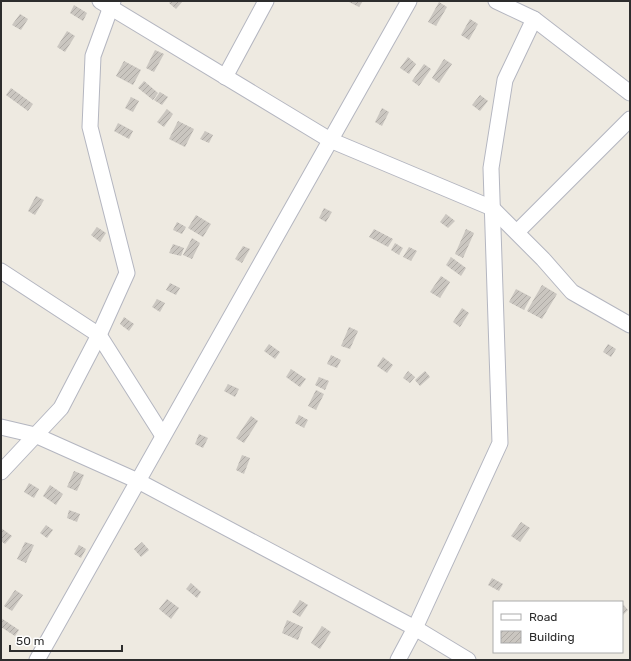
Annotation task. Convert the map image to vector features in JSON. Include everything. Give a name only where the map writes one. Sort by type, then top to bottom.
[{"type":"street","points":[[225,77],[266,1]]},
{"type":"street","points":[[37,660],[409,1]]},
{"type":"street","points":[[496,1],[534,19],[630,94]]},
{"type":"street","points":[[1,472],[61,408],[99,335],[127,273],[90,127],[93,56],[107,3],[225,77],[330,140],[492,208],[543,259],[572,292],[630,324]]},
{"type":"street","points":[[398,660],[415,628],[500,443],[491,168],[505,80],[534,19]]},
{"type":"street","points":[[517,232],[630,119]]},
{"type":"street","points":[[1,271],[99,335],[163,436]]},
{"type":"street","points":[[1,427],[36,435],[138,481],[415,628],[468,660]]},
{"type":"building","points":[[171,1],[183,1],[176,9],[169,3]]},
{"type":"building","points":[[347,1],[363,1],[359,7]]},
{"type":"building","points":[[439,2],[447,7],[436,26],[428,22]]},
{"type":"building","points":[[74,5],[87,13],[83,21],[70,13]]},
{"type":"building","points":[[20,14],[28,19],[21,30],[12,25]]},
{"type":"building","points":[[470,19],[478,24],[469,40],[461,35]]},
{"type":"building","points":[[67,31],[75,36],[65,52],[57,47]]},
{"type":"building","points":[[155,50],[164,54],[154,72],[146,68]]},
{"type":"building","points":[[408,57],[416,64],[409,74],[400,68]]},
{"type":"building","points":[[444,59],[452,64],[439,83],[432,78]]},
{"type":"building","points":[[124,61],[141,70],[133,85],[116,76]]},
{"type":"building","points":[[424,64],[431,69],[419,86],[412,81]]},
{"type":"building","points":[[144,81],[158,93],[153,100],[138,88]]},
{"type":"building","points":[[11,88],[33,104],[28,111],[6,95]]},
{"type":"building","points":[[160,92],[168,97],[162,105],[154,100]]},
{"type":"building","points":[[480,95],[488,101],[480,111],[472,105]]},
{"type":"building","points":[[131,97],[139,101],[133,112],[125,108]]},
{"type":"building","points":[[382,108],[389,112],[382,126],[375,122]]},
{"type":"building","points":[[167,109],[173,114],[164,127],[157,122]]},
{"type":"building","points":[[178,121],[194,129],[185,147],[169,139]]},
{"type":"building","points":[[118,123],[133,131],[129,139],[114,131]]},
{"type":"building","points":[[205,131],[213,135],[209,143],[200,139]]},
{"type":"building","points":[[36,196],[44,200],[35,215],[28,211]]},
{"type":"building","points":[[324,208],[332,212],[326,222],[319,218]]},
{"type":"building","points":[[446,214],[455,221],[448,228],[440,222]]},
{"type":"building","points":[[196,215],[211,224],[203,237],[188,228]]},
{"type":"building","points":[[177,222],[186,227],[182,234],[173,230]]},
{"type":"building","points":[[97,227],[106,233],[100,242],[91,235]]},
{"type":"building","points":[[374,229],[393,239],[388,247],[369,237]]},
{"type":"building","points":[[466,229],[474,233],[463,258],[455,254]]},
{"type":"building","points":[[192,238],[200,243],[192,259],[183,255]]},
{"type":"building","points":[[395,243],[403,248],[399,255],[391,250]]},
{"type":"building","points":[[173,244],[184,248],[181,256],[169,253]]},
{"type":"building","points":[[243,246],[250,249],[242,263],[235,259]]},
{"type":"building","points":[[409,247],[417,251],[411,261],[403,257]]},
{"type":"building","points":[[451,257],[466,268],[461,276],[446,265]]},
{"type":"building","points":[[441,276],[450,282],[440,298],[430,292]]},
{"type":"building","points":[[170,283],[180,288],[176,295],[166,290]]},
{"type":"building","points":[[542,285],[557,294],[542,319],[527,311]]},
{"type":"building","points":[[516,289],[531,297],[524,310],[509,302]]},
{"type":"building","points":[[157,299],[165,303],[160,312],[152,307]]},
{"type":"building","points":[[462,308],[469,313],[460,327],[453,322]]},
{"type":"building","points":[[124,317],[134,324],[129,331],[120,324]]},
{"type":"building","points":[[349,327],[358,331],[350,349],[341,346]]},
{"type":"building","points":[[269,344],[280,352],[275,359],[264,351]]},
{"type":"building","points":[[608,344],[616,349],[611,357],[603,352]]},
{"type":"building","points":[[331,355],[341,360],[337,368],[327,364]]},
{"type":"building","points":[[383,357],[393,365],[387,373],[377,366]]},
{"type":"building","points":[[291,369],[306,379],[300,387],[286,377]]},
{"type":"building","points":[[408,371],[415,377],[410,383],[403,378]]},
{"type":"building","points":[[425,371],[430,377],[420,386],[415,380]]},
{"type":"building","points":[[319,377],[329,381],[325,390],[315,385]]},
{"type":"building","points":[[228,384],[239,389],[235,397],[224,391]]},
{"type":"building","points":[[316,390],[324,394],[316,410],[308,406]]},
{"type":"building","points":[[299,415],[308,420],[304,428],[295,423]]},
{"type":"building","points":[[251,416],[258,421],[244,443],[236,438]]},
{"type":"building","points":[[199,434],[208,438],[203,448],[195,444]]},
{"type":"building","points":[[242,455],[250,458],[244,474],[236,470]]},
{"type":"building","points":[[74,471],[84,475],[77,491],[67,487]]},
{"type":"building","points":[[29,483],[39,489],[34,498],[24,492]]},
{"type":"building","points":[[50,485],[63,494],[56,505],[43,496]]},
{"type":"building","points":[[69,510],[80,514],[77,522],[67,518]]},
{"type":"building","points":[[521,522],[530,528],[520,542],[511,536]]},
{"type":"building","points":[[46,525],[53,530],[47,538],[40,533]]},
{"type":"building","points":[[1,528],[12,536],[5,544],[1,541]]},
{"type":"building","points":[[25,542],[34,545],[26,563],[17,559]]},
{"type":"building","points":[[142,542],[149,550],[141,557],[134,549]]},
{"type":"building","points":[[79,545],[86,549],[81,558],[74,554]]},
{"type":"building","points":[[492,578],[503,584],[499,591],[488,585]]},
{"type":"building","points":[[191,583],[201,592],[197,598],[186,589]]},
{"type":"building","points":[[15,590],[23,595],[12,611],[4,606]]},
{"type":"building","points":[[167,599],[179,608],[171,619],[159,609]]},
{"type":"building","points":[[300,600],[308,605],[300,617],[292,612]]},
{"type":"building","points":[[623,604],[628,610],[623,615]]},
{"type":"building","points":[[1,618],[19,630],[15,636],[1,627]]},
{"type":"building","points":[[287,620],[303,627],[298,640],[282,633]]},
{"type":"building","points":[[322,626],[331,632],[320,649],[311,643]]}]
